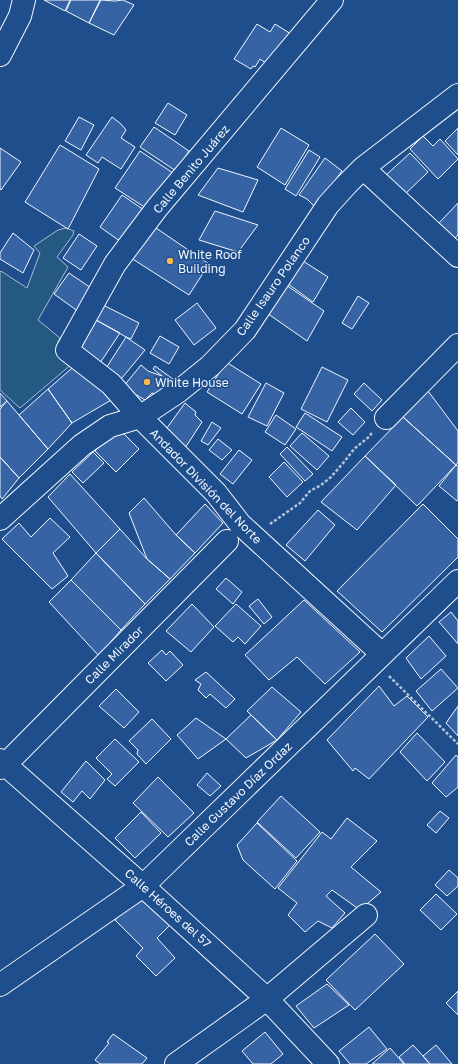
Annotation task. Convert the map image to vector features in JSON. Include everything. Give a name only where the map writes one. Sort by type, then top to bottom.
[{"type":"street","points":[[0,56],[20,16],[24,0]]},
{"type":"street","name":"Calle Benito Juárez","points":[[67,350],[115,264],[157,208],[332,0]]},
{"type":"street","name":"Calle Isauro Polanco","points":[[0,519],[82,445],[110,426],[140,417],[179,391],[210,366],[245,330],[328,205],[347,184],[363,168],[458,95]]},
{"type":"street","points":[[363,168],[458,256]]},
{"type":"street","points":[[386,418],[458,345]]},
{"type":"street","name":"Andador División del Norte","points":[[67,350],[111,384],[140,417],[216,493],[240,524],[378,658]]},
{"type":"street","name":"Calle Mirador","points":[[2,764],[227,541]]},
{"type":"street","name":"Calle Gustavo Díaz Ordaz","points":[[0,985],[143,886],[458,581]]},
{"type":"street","name":"Calle Héroes del 57","points":[[2,764],[143,886],[267,999],[328,1064]]},
{"type":"street","points":[[176,1064],[267,999],[366,915]]},
{"type":"path","points":[[254,537],[300,503],[310,491],[322,485],[331,477],[354,449],[370,436],[373,428],[386,418]]},
{"type":"path","points":[[378,658],[458,744]]},
{"type":"shaded area","points":[[66,228],[74,231],[73,235],[57,257],[68,267],[38,320],[60,338],[57,351],[73,363],[20,408],[0,390],[0,272],[1,271],[27,288],[40,253],[34,246],[58,230]]},
{"type":"building","points":[[44,0],[70,0],[65,11]]},
{"type":"building","points":[[71,0],[100,0],[89,23],[66,11]]},
{"type":"building","points":[[101,0],[123,0],[134,5],[114,35],[89,23]]},
{"type":"building","points":[[257,24],[270,32],[275,24],[291,34],[270,66],[260,59],[255,67],[253,66],[251,69],[234,59]]},
{"type":"building","points":[[168,103],[187,115],[175,135],[155,123]]},
{"type":"building","points":[[79,117],[94,125],[81,150],[65,141]]},
{"type":"building","points":[[112,117],[126,130],[121,138],[135,147],[121,169],[102,157],[98,163],[86,155]]},
{"type":"building","points":[[154,127],[189,151],[176,171],[140,147]]},
{"type":"building","points":[[281,128],[309,145],[285,185],[257,167]]},
{"type":"building","points":[[458,128],[458,155],[445,141]]},
{"type":"building","points":[[423,136],[433,146],[440,139],[458,159],[438,179],[410,149]]},
{"type":"building","points":[[60,145],[99,169],[68,229],[25,202]]},
{"type":"building","points":[[0,148],[21,162],[1,190],[0,189]]},
{"type":"building","points":[[309,150],[320,157],[296,196],[285,189]]},
{"type":"building","points":[[140,151],[173,173],[149,210],[115,188]]},
{"type":"building","points":[[410,153],[428,172],[403,196],[385,176]]},
{"type":"building","points":[[325,158],[342,171],[315,207],[307,199],[299,195]]},
{"type":"building","points":[[218,168],[258,180],[243,212],[198,195]]},
{"type":"building","points":[[122,195],[147,212],[124,244],[100,227]]},
{"type":"building","points":[[458,203],[458,235],[455,238],[439,223]]},
{"type":"building","points":[[215,211],[258,225],[238,252],[199,240]]},
{"type":"building","name":"White Roof Building","points":[[156,228],[209,264],[189,295],[131,258]]},
{"type":"building","points":[[13,233],[34,250],[23,273],[0,259],[0,253]]},
{"type":"building","points":[[79,234],[97,246],[81,270],[63,258]]},
{"type":"building","points":[[303,261],[328,277],[313,302],[288,284]]},
{"type":"building","points":[[69,273],[94,290],[79,312],[54,294]]},
{"type":"building","points":[[286,285],[324,311],[307,341],[264,311]]},
{"type":"building","points":[[358,296],[369,303],[352,329],[342,323]]},
{"type":"building","points":[[197,303],[216,328],[194,345],[175,320]]},
{"type":"building","points":[[103,305],[139,323],[131,339],[96,320]]},
{"type":"building","points":[[96,320],[120,333],[98,366],[78,354]]},
{"type":"building","points":[[160,336],[179,347],[169,364],[150,353]]},
{"type":"building","points":[[126,337],[145,350],[117,384],[103,373]]},
{"type":"building","points":[[226,362],[261,384],[242,414],[207,392]]},
{"type":"building","points":[[78,363],[118,396],[72,423],[48,389]]},
{"type":"building","name":"White House","points":[[141,365],[148,371],[162,376],[153,369],[155,366],[173,379],[171,383],[168,382],[158,395],[152,393],[145,400],[123,387]]},
{"type":"building","points":[[322,367],[348,380],[327,422],[301,409]]},
{"type":"building","points":[[266,383],[284,393],[267,426],[248,417]]},
{"type":"building","points":[[364,383],[382,400],[372,411],[354,394]]},
{"type":"building","points":[[48,389],[72,423],[48,449],[19,415]]},
{"type":"building","points":[[428,391],[458,431],[458,462],[456,465],[403,417]]},
{"type":"building","points":[[0,393],[7,401],[0,407]]},
{"type":"building","points":[[7,401],[48,449],[19,478],[0,457],[0,409]]},
{"type":"building","points":[[185,403],[196,412],[195,415],[202,422],[185,448],[164,432]]},
{"type":"building","points":[[351,408],[365,422],[353,435],[338,422]]},
{"type":"building","points":[[305,413],[342,437],[332,451],[296,427]]},
{"type":"building","points":[[276,415],[296,429],[285,445],[265,432]]},
{"type":"building","points":[[403,417],[456,465],[417,506],[365,456]]},
{"type":"building","points":[[212,422],[221,428],[208,445],[201,441]]},
{"type":"building","points":[[118,428],[139,449],[116,472],[95,451]]},
{"type":"building","points":[[302,433],[329,456],[317,470],[290,446]]},
{"type":"building","points":[[218,439],[232,450],[222,460],[209,450]]},
{"type":"building","points":[[287,447],[313,474],[305,481],[280,454]]},
{"type":"building","points":[[239,450],[252,460],[233,484],[220,474]]},
{"type":"building","points":[[93,452],[104,463],[83,483],[72,472]]},
{"type":"building","points":[[365,456],[396,485],[357,530],[321,502]]},
{"type":"building","points":[[0,457],[19,478],[2,499],[0,496]]},
{"type":"building","points":[[284,462],[303,482],[287,497],[269,477]]},
{"type":"building","points":[[456,465],[458,466],[457,501],[439,486]]},
{"type":"building","points":[[70,474],[120,529],[96,553],[48,497]]},
{"type":"building","points":[[144,498],[176,535],[195,553],[170,579],[147,559],[129,513]]},
{"type":"building","points":[[205,504],[223,523],[195,553],[176,535]]},
{"type":"building","points":[[423,504],[458,539],[458,557],[382,632],[337,591]]},
{"type":"building","points":[[318,510],[335,525],[305,561],[286,545]]},
{"type":"building","points":[[50,518],[70,537],[53,553],[68,576],[52,589],[2,539],[19,523],[31,537]]},
{"type":"building","points":[[120,529],[147,559],[170,579],[145,604],[96,553]]},
{"type":"building","points":[[96,553],[145,604],[121,630],[71,580]]},
{"type":"building","points":[[226,578],[242,592],[233,604],[216,589]]},
{"type":"building","points":[[71,580],[121,630],[99,656],[49,602]]},
{"type":"building","points":[[258,599],[272,617],[264,624],[249,606]]},
{"type":"building","points":[[304,600],[360,652],[325,684],[297,657],[269,680],[245,655]]},
{"type":"building","points":[[192,604],[214,627],[191,652],[166,631]]},
{"type":"building","points":[[236,604],[261,626],[245,644],[238,637],[233,642],[215,626]]},
{"type":"building","points":[[451,612],[458,621],[458,644],[439,622]]},
{"type":"building","points":[[429,636],[446,656],[421,679],[406,658]]},
{"type":"building","points":[[162,650],[166,655],[170,651],[183,665],[166,681],[148,663]]},
{"type":"building","points":[[441,669],[458,688],[432,711],[416,691]]},
{"type":"building","points":[[206,672],[235,699],[226,708],[210,694],[206,698],[198,690],[201,684],[195,680]]},
{"type":"building","points":[[379,686],[394,706],[407,696],[428,717],[369,779],[355,768],[353,771],[327,740]]},
{"type":"building","points":[[272,687],[301,712],[277,740],[247,711]]},
{"type":"building","points":[[116,689],[139,712],[124,728],[99,706]]},
{"type":"building","points":[[458,706],[458,736],[446,723]]},
{"type":"building","points":[[251,715],[277,740],[246,758],[226,739]]},
{"type":"building","points":[[196,718],[226,739],[198,759],[177,735]]},
{"type":"building","points":[[152,719],[171,739],[146,764],[137,754],[138,750],[129,741]]},
{"type":"building","points":[[417,733],[445,762],[427,781],[400,752]]},
{"type":"building","points":[[115,739],[139,762],[115,786],[107,779],[112,774],[96,758]]},
{"type":"building","points":[[456,755],[458,757],[458,787],[446,797],[432,783]]},
{"type":"building","points":[[86,761],[105,780],[90,799],[82,791],[73,802],[61,792]]},
{"type":"building","points":[[207,773],[221,786],[210,796],[197,785]]},
{"type":"building","points":[[158,777],[194,813],[168,837],[133,803]]},
{"type":"building","points":[[281,796],[320,832],[296,858],[257,822]]},
{"type":"building","points":[[440,811],[449,818],[436,833],[427,825]]},
{"type":"building","points":[[141,812],[161,833],[135,858],[115,838]]},
{"type":"building","points":[[347,818],[377,841],[351,867],[381,892],[360,910],[332,890],[326,896],[345,913],[332,928],[318,921],[305,932],[288,915],[297,903],[278,888],[322,832],[331,839]]},
{"type":"building","points":[[257,823],[297,861],[275,889],[243,860],[237,845]]},
{"type":"building","points":[[449,870],[458,878],[458,886],[447,896],[435,885]]},
{"type":"building","points":[[436,894],[457,914],[441,930],[420,910]]},
{"type":"building","points":[[141,895],[170,925],[157,938],[175,958],[156,976],[136,956],[143,948],[115,920]]},
{"type":"building","points":[[375,934],[404,964],[355,1010],[326,980]]},
{"type":"building","points":[[327,984],[349,1005],[314,1028],[296,1006]]},
{"type":"building","points":[[458,991],[458,1015],[446,1003]]},
{"type":"building","points":[[369,1027],[387,1049],[366,1064],[350,1064],[339,1051]]},
{"type":"building","points":[[265,1032],[283,1054],[271,1064],[253,1064],[242,1051]]},
{"type":"building","points":[[113,1034],[147,1058],[142,1064],[100,1064],[95,1060],[109,1043],[107,1042]]},
{"type":"building","points":[[413,1045],[430,1064],[405,1064],[399,1057]]},
{"type":"building","points":[[436,1045],[452,1064],[430,1064],[423,1056]]},
{"type":"building","points":[[390,1048],[404,1064],[372,1064]]},
{"type":"place","name":"White Roof Building","points":[[170,261]]},
{"type":"place","name":"White House","points":[[147,382]]}]
